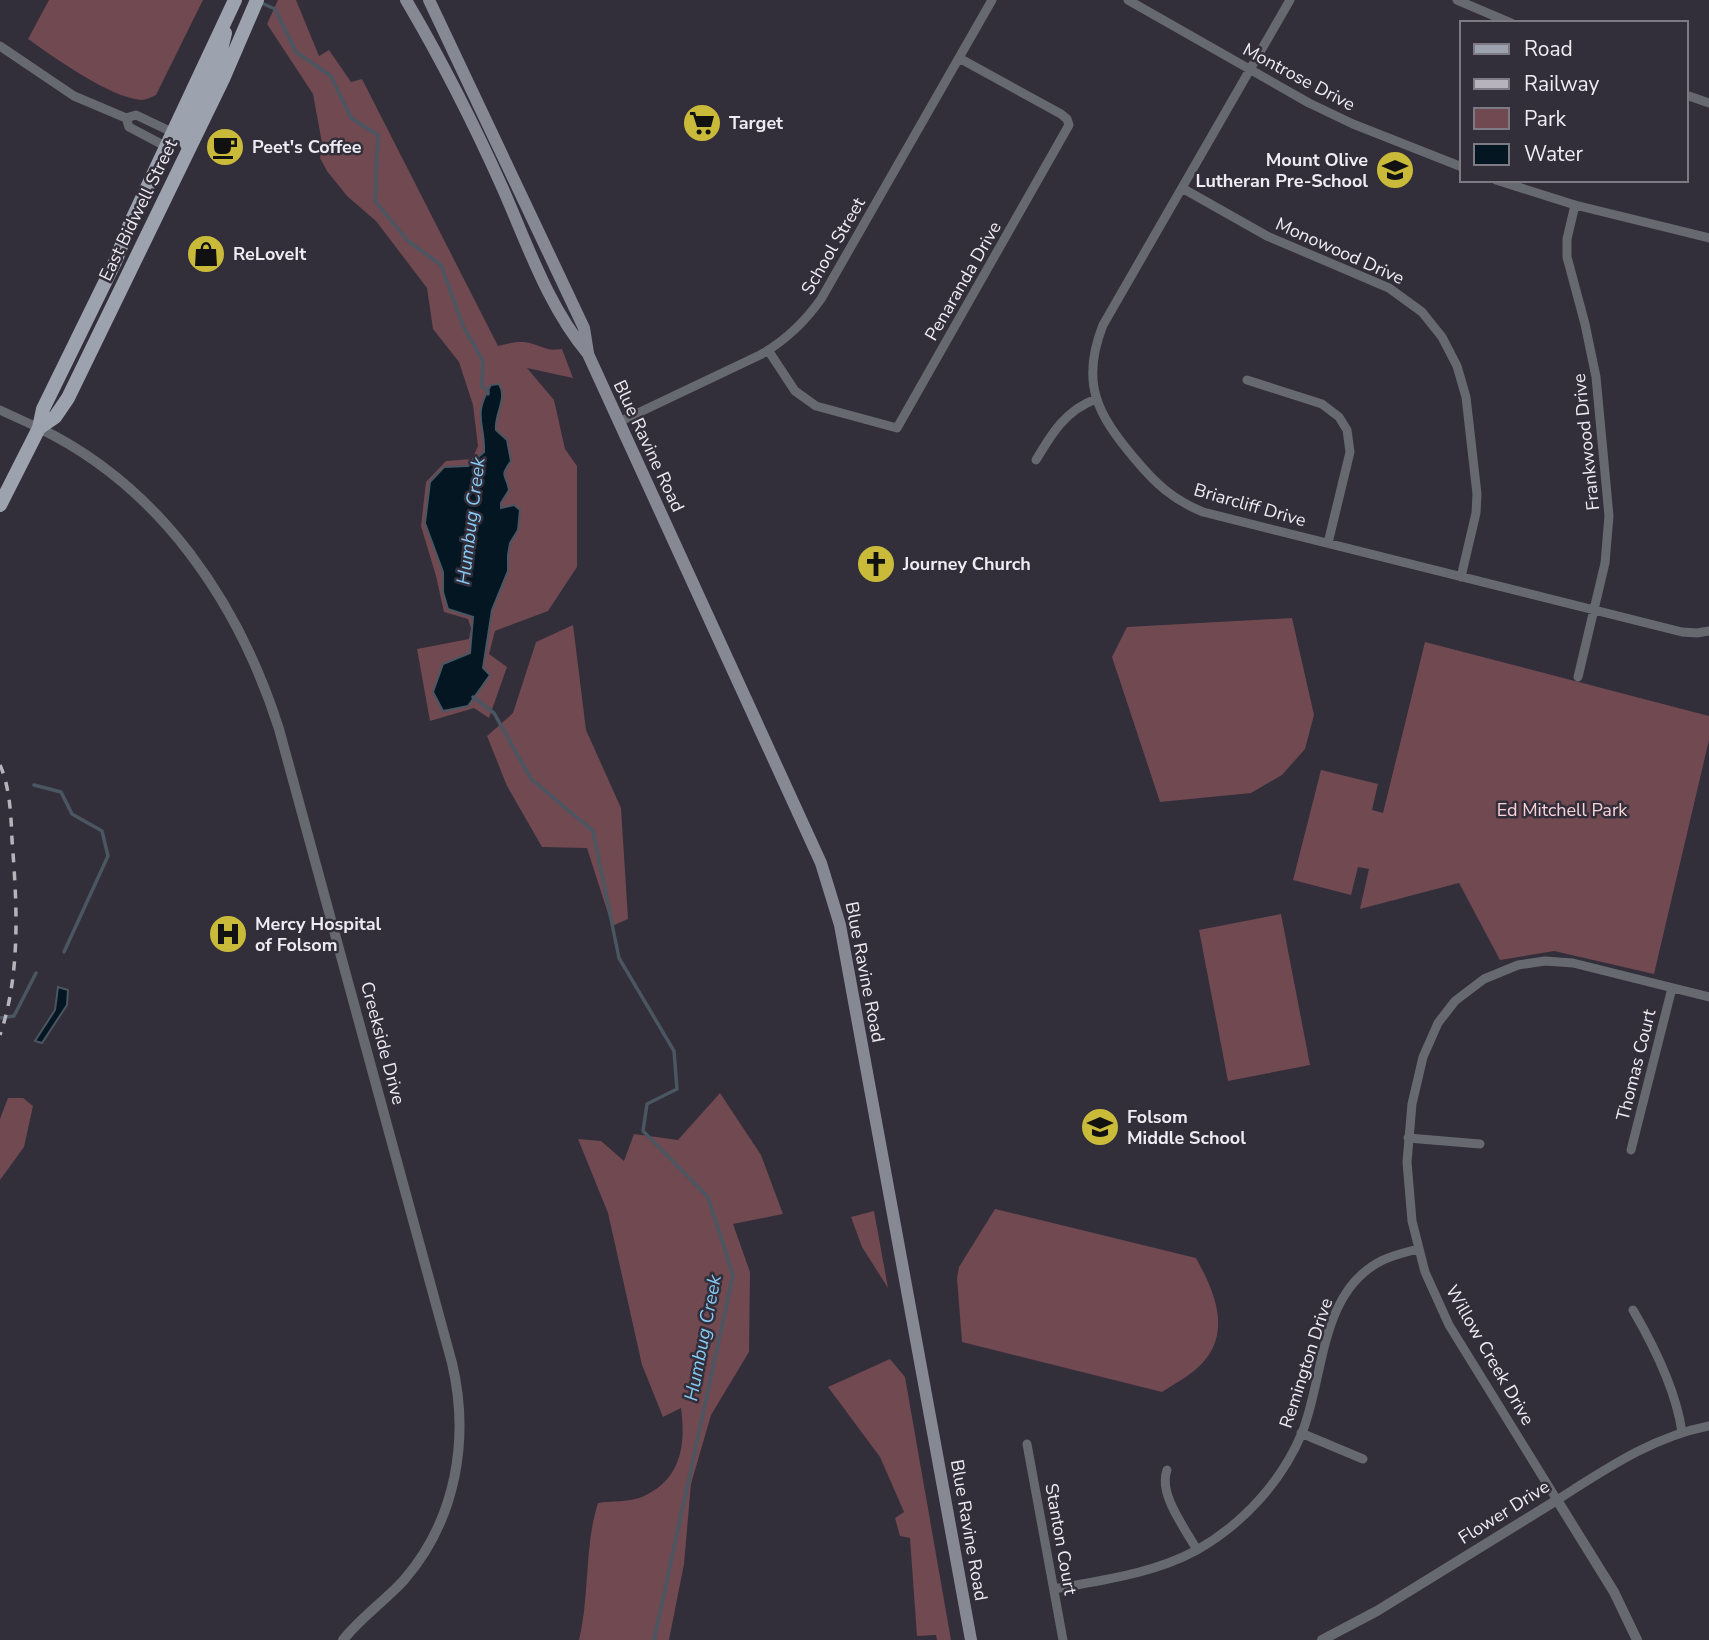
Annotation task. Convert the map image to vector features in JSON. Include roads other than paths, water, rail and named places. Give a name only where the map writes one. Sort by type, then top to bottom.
[{"type":"main road","name":"East Bidwell Street","points":[[39,428],[55,417],[68,398],[223,79],[257,0]]},
{"type":"main road","name":"Blue Ravine Road","points":[[405,0],[440,58],[558,310],[571,334],[588,354]]},
{"type":"main road","name":"Blue Ravine Road","points":[[429,0],[584,328],[588,354],[809,831],[834,903],[971,1640]]},
{"type":"main road","name":"East Bidwell Street","points":[[0,505],[39,428],[43,409],[115,262],[231,7]]},
{"type":"main road","points":[[189,148],[184,138],[218,63],[231,7]]},
{"type":"main road","points":[[425,33],[431,33],[443,41],[453,64],[464,71]]},
{"type":"main road","points":[[136,259],[137,230],[171,159],[173,133]]},
{"type":"main road","points":[[529,248],[543,260],[563,301],[572,302]]},
{"type":"street","name":"School Street","points":[[619,422],[768,350],[801,324],[821,299],[992,0]]},
{"type":"street","name":"Montrose Drive","points":[[1128,0],[1139,3],[1309,103],[1353,124],[1460,166]]},
{"type":"street","name":"Briarcliff Drive","points":[[1290,0],[1098,339],[1093,368],[1096,399],[1111,430],[1154,482],[1173,497],[1203,512],[1682,632],[1697,634],[1709,631]]},
{"type":"street","points":[[1457,0],[1506,21]]},
{"type":"street","points":[[0,46],[74,96],[125,118],[136,115],[173,133]]},
{"type":"street","name":"Penaranda Drive","points":[[768,350],[795,391],[816,406],[897,428],[1069,125],[1061,114],[959,58]]},
{"type":"street","points":[[1688,96],[1709,103]]},
{"type":"street","points":[[125,118],[129,127],[167,146]]},
{"type":"street","points":[[1502,182],[1575,205],[1709,238]]},
{"type":"street","name":"Monowood Drive","points":[[1182,188],[1267,236],[1390,288],[1422,312],[1443,337],[1457,366],[1466,397],[1477,494],[1474,523],[1461,577]]},
{"type":"street","name":"Frankwood Drive","points":[[1575,205],[1567,239],[1567,257],[1591,350],[1609,498],[1609,535],[1605,563],[1578,677]]},
{"type":"street","points":[[1247,380],[1322,404],[1334,412],[1344,424],[1350,437],[1350,452],[1328,543]]},
{"type":"street","points":[[1036,460],[1060,422],[1073,411],[1096,399]]},
{"type":"street","name":"Creekside Drive","points":[[0,410],[65,441],[106,468],[148,503],[213,586],[231,614],[254,659],[279,729],[452,1363],[458,1396],[460,1437],[454,1479],[445,1511],[422,1555],[403,1580],[343,1640]]},
{"type":"street","name":"Willow Creek Drive","points":[[1637,1640],[1614,1592],[1449,1325],[1433,1293],[1418,1249],[1408,1186],[1408,1138],[1412,1104],[1430,1039],[1443,1015],[1455,1001],[1484,979],[1518,965],[1564,962],[1709,997]]},
{"type":"street","name":"Thomas Court","points":[[1631,1150],[1672,988]]},
{"type":"street","points":[[1408,1138],[1480,1144]]},
{"type":"street","name":"Remington Drive","points":[[1054,1589],[1140,1572],[1197,1550],[1226,1531],[1262,1496],[1278,1476],[1301,1433],[1310,1409],[1332,1323],[1345,1294],[1357,1278],[1373,1266],[1390,1257],[1418,1249]]},
{"type":"street","points":[[1633,1310],[1656,1356],[1679,1416],[1682,1432]]},
{"type":"street","name":"Flower Drive","points":[[1330,1638],[1636,1451],[1682,1432],[1709,1426]]},
{"type":"street","points":[[1301,1433],[1363,1459]]},
{"type":"street","name":"Stanton Court","points":[[1027,1444],[1063,1640]]},
{"type":"street","points":[[1167,1470],[1164,1479],[1165,1492],[1197,1550]]},
{"type":"water","points":[[499,384],[502,395],[496,430],[507,440],[511,461],[504,473],[509,490],[501,508],[514,505],[520,510],[518,530],[510,543],[508,571],[492,610],[483,668],[490,675],[468,706],[443,711],[433,692],[443,664],[470,653],[473,617],[448,609],[443,592],[443,572],[425,523],[430,482],[444,467],[468,466],[484,452],[482,404],[491,385]]},
{"type":"water","points":[[58,987],[68,990],[67,1005],[42,1043],[35,1041],[55,1010]]},
{"type":"waterway","name":"Humbug Creek","points":[[259,2],[275,9],[296,52],[331,76],[351,118],[378,135],[375,201],[408,241],[441,265],[463,326],[483,361],[482,386],[488,394]]},
{"type":"waterway","name":"Humbug Creek","points":[[473,697],[494,713],[531,779],[593,831],[619,958],[674,1051],[677,1089],[647,1104],[643,1131],[708,1197],[733,1275],[654,1640]]},
{"type":"waterway","points":[[34,785],[61,792],[72,814],[102,831],[108,856],[64,952]]},
{"type":"waterway","points":[[0,1018],[14,1016],[36,973]]},
{"type":"railway","points":[[0,765],[9,802],[16,913],[11,988],[0,1035]]},
{"type":"place","name":"Target","points":[[702,123]]},
{"type":"place","name":"Peet's Coffee","points":[[225,147]]},
{"type":"place","name":"Mount Olive Lutheran Pre-School","points":[[1395,170]]},
{"type":"place","name":"ReLoveIt","points":[[206,254]]},
{"type":"place","name":"Journey Church","points":[[876,564]]},
{"type":"place","name":"Mercy Hospital of Folsom","points":[[228,934]]},
{"type":"place","name":"Folsom Middle School","points":[[1100,1127]]},
{"type":"park label","name":"Ed Mitchell Park","points":[[1562,810]]}]
